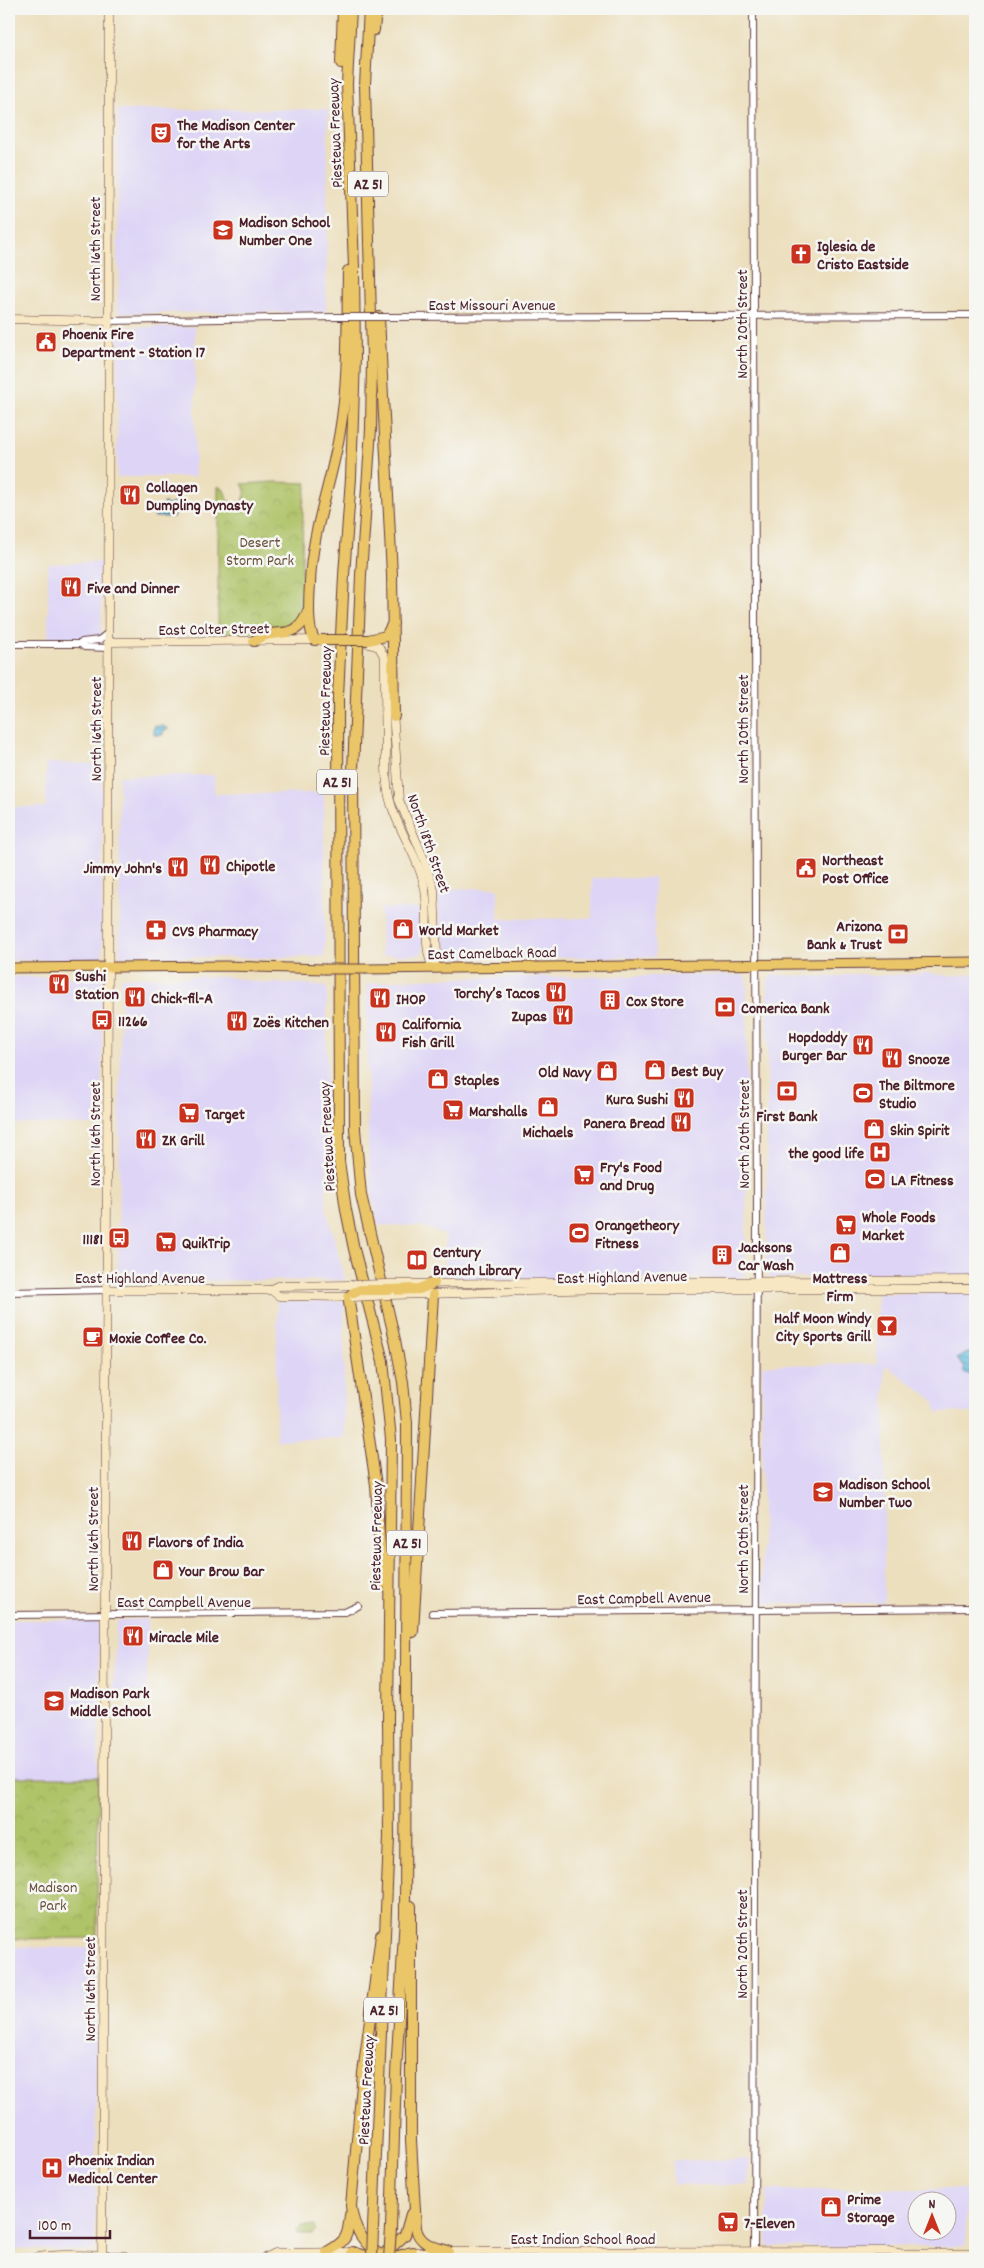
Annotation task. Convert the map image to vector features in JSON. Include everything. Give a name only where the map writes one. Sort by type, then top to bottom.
[{"type":"highway","points":[[342,9],[341,66],[347,84]]},
{"type":"highway","name":"Piestewa Freeway","points":[[350,9],[347,84],[355,358],[352,478],[344,575],[338,696],[338,1126],[339,1162],[346,1210],[378,1335],[388,1398],[391,1439],[388,1719],[390,1837],[373,2228],[381,2257]]},
{"type":"highway","name":"Piestewa Freeway","points":[[368,9],[365,85],[371,282],[371,429],[361,584],[353,771],[355,1129],[361,1195],[396,1340],[407,1423],[404,1923],[396,2074],[391,2228],[381,2257]]},
{"type":"highway","points":[[365,85],[371,68],[376,9]]},
{"type":"highway","points":[[351,193],[346,216],[348,268],[345,393],[339,439],[310,574],[309,607],[311,631],[318,640],[369,640],[381,638],[389,632],[393,622]]},
{"type":"highway","points":[[371,282],[378,296],[393,622],[394,716]]},
{"type":"highway","points":[[254,641],[262,635],[289,634],[297,629],[304,620],[309,607]]},
{"type":"highway","points":[[388,1719],[383,1667],[379,1521],[351,1293],[360,1290],[419,1289],[434,1284]]},
{"type":"highway","points":[[406,1720],[412,1668],[413,1621],[433,1295]]},
{"type":"highway","points":[[327,2252],[341,2244],[347,2235],[351,2206],[363,2073],[380,1938],[383,1838],[388,1791]]},
{"type":"highway","points":[[406,1793],[410,1836],[413,2201],[416,2228],[420,2239],[425,2243],[448,2251]]},
{"type":"highway","points":[[381,2257],[405,2235],[410,2223],[413,2201]]},
{"type":"highway","points":[[351,2206],[357,2231],[381,2257]]},
{"type":"highway","points":[[352,2252],[381,2257],[412,2252]]},
{"type":"main road","name":"North 16th Street","points":[[102,2258],[107,1290],[110,9]]},
{"type":"main road","name":"East Missouri Avenue","points":[[9,319],[108,321]]},
{"type":"main road","name":"North 18th Street","points":[[381,638],[387,644],[390,652],[391,701],[394,716],[396,781],[399,800],[424,859],[434,890],[437,955],[433,968]]},
{"type":"main road","name":"East Colter Street","points":[[108,645],[318,640]]},
{"type":"main road","name":"North 18th Street","points":[[369,640],[379,647],[385,658],[386,756],[390,801],[396,822],[415,859],[424,884],[427,910],[427,955],[433,968]]},
{"type":"main road","name":"East Camelback Road","points":[[9,968],[226,966],[324,969],[975,962]]},
{"type":"main road","name":"East Highland Avenue","points":[[757,1286],[974,1280]]},
{"type":"main road","points":[[974,1280],[974,1289]]},
{"type":"main road","name":"East Highland Avenue","points":[[434,1284],[974,1289]]},
{"type":"main road","points":[[433,1295],[434,1284]]},
{"type":"main road","name":"East Highland Avenue","points":[[107,1290],[270,1290],[278,1286],[351,1293]]},
{"type":"main road","name":"East Highland Avenue","points":[[389,1290],[433,1295],[603,1286]]},
{"type":"main road","name":"East Highland Avenue","points":[[270,1290],[279,1296],[351,1293]]},
{"type":"main road","name":"East Indian School Road","points":[[412,2252],[754,2255],[889,2251],[902,2254],[975,2254]]},
{"type":"main road","points":[[265,2259],[275,2253],[352,2252]]},
{"type":"main road","points":[[894,2259],[902,2254]]},
{"type":"main road","points":[[31,2259],[38,2256],[102,2258],[124,2256],[128,2259]]},
{"type":"street","name":"North 20th Street","points":[[753,9],[757,1286],[754,2255]]},
{"type":"street","name":"East Missouri Avenue","points":[[108,321],[975,315]]},
{"type":"street","name":"East Colter Street","points":[[9,644],[81,644],[82,642],[99,640],[108,633]]},
{"type":"street","name":"East Colter Street","points":[[81,644],[84,647],[108,645]]},
{"type":"street","name":"East Highland Avenue","points":[[9,1292],[107,1290]]},
{"type":"street","name":"East Campbell Avenue","points":[[9,1616],[345,1612],[358,1606]]},
{"type":"street","name":"East Campbell Avenue","points":[[432,1613],[975,1608]]},
{"type":"shaded area","name":"Madison School Number One","points":[[328,109],[326,312],[119,313],[117,306],[120,271],[117,261],[118,110]]},
{"type":"shaded area","points":[[118,327],[195,327],[195,477],[117,477]]},
{"type":"shaded area","points":[[102,562],[101,635],[94,639],[48,639],[48,566],[50,564]]},
{"type":"shaded area","points":[[46,763],[102,764],[102,958],[97,960],[9,960],[9,807],[46,807]]},
{"type":"shaded area","points":[[214,775],[215,794],[324,793],[325,956],[264,958],[120,955],[119,776]]},
{"type":"shaded area","points":[[592,878],[654,878],[655,957],[449,958],[441,954],[437,889],[498,888],[498,919],[592,918]]},
{"type":"shaded area","name":"World Market","points":[[381,908],[422,909],[423,951],[419,955],[381,955]]},
{"type":"shaded area","points":[[929,973],[947,976],[975,973],[975,1276],[771,1278],[766,1272],[768,978],[773,975],[836,977],[849,974],[874,976]]},
{"type":"shaded area","points":[[742,975],[747,980],[746,1270],[743,1276],[739,1278],[444,1280],[446,1236],[424,1226],[378,1225],[372,1191],[368,1149],[367,984],[396,980],[442,978]]},
{"type":"shaded area","points":[[9,977],[100,977],[103,980],[101,1125],[9,1124]]},
{"type":"shaded area","points":[[123,977],[228,977],[264,983],[304,984],[327,987],[326,1209],[345,1280],[119,1281],[121,980]]},
{"type":"shaded area","name":"Madison School Number Two","points":[[975,1293],[975,1413],[936,1412],[934,1401],[885,1364],[884,1603],[765,1603],[762,1599],[762,1365],[877,1364],[877,1294]]},
{"type":"shaded area","points":[[344,1301],[344,1438],[276,1440],[277,1302]]},
{"type":"shaded area","points":[[147,1619],[147,1692],[116,1692],[114,1688],[116,1622],[120,1620]]},
{"type":"shaded area","name":"Madison Park Middle School","points":[[9,1620],[93,1620],[99,1624],[98,1777],[9,1777]]},
{"type":"shaded area","name":"Phoenix Indian Medical Center","points":[[9,1947],[93,1948],[97,1952],[95,2249],[93,2251],[15,2249],[9,2242]]},
{"type":"shaded area","points":[[749,2159],[748,2185],[673,2185],[672,2161]]},
{"type":"shaded area","points":[[966,2189],[966,2246],[767,2247],[767,2190]]},
{"type":"green space","name":"Desert Storm Park","points":[[274,482],[307,483],[303,505],[301,622],[281,633],[218,633],[218,486],[224,490],[228,501],[237,503],[243,500],[245,496],[242,484]]},
{"type":"green space","name":"Madison Park","points":[[9,1777],[98,1777],[97,1934],[95,1938],[9,1939]]},
{"type":"green space","points":[[301,2226],[314,2226],[315,2231],[312,2234],[297,2234],[297,2230]]},
{"type":"water","points":[[163,503],[166,503],[166,506],[174,503],[174,517],[154,517],[154,510],[163,510]]},
{"type":"water","points":[[154,726],[163,726],[169,729],[163,731],[163,735],[154,735]]},
{"type":"water","points":[[975,1335],[975,1377],[963,1372],[965,1368],[957,1359],[974,1349],[971,1344]]},
{"type":"place","name":"The Madison Center for the Arts","points":[[161,133]]},
{"type":"place","name":"Madison School Number One","points":[[223,230]]},
{"type":"place","name":"Iglesia de Cristo Eastside","points":[[801,254]]},
{"type":"place","name":"Phoenix Fire Department - Station 17","points":[[46,342]]},
{"type":"place","name":"Collagen Dumpling Dynasty","points":[[130,495]]},
{"type":"place","name":"Five and Dinner","points":[[71,587]]},
{"type":"place","name":"Chipotle","points":[[210,865]]},
{"type":"place","name":"Jimmy John's","points":[[178,867]]},
{"type":"place","name":"Northeast Post Office","points":[[806,868]]},
{"type":"place","name":"World Market","points":[[403,929]]},
{"type":"place","name":"CVS Pharmacy","points":[[156,930]]},
{"type":"place","name":"Arizona Bank & Trust","points":[[898,934]]},
{"type":"place","name":"Sushi Station","points":[[59,984]]},
{"type":"place","name":"Torchy’s Tacos","points":[[556,992]]},
{"type":"place","name":"Chick-fil-A","points":[[135,997]]},
{"type":"place","name":"IHOP","points":[[380,998]]},
{"type":"place","name":"Cox Store","points":[[610,1000]]},
{"type":"place","name":"Comerica Bank","points":[[725,1007]]},
{"type":"place","name":"Zupas","points":[[563,1015]]},
{"type":"place","name":"11266","points":[[102,1020]]},
{"type":"place","name":"Zoës Kitchen","points":[[237,1021]]},
{"type":"place","name":"California Fish Grill","points":[[386,1032]]},
{"type":"place","name":"Hopdoddy Burger Bar","points":[[863,1045]]},
{"type":"place","name":"Snooze","points":[[892,1058]]},
{"type":"place","name":"Best Buy","points":[[655,1070]]},
{"type":"place","name":"Old Navy","points":[[607,1071]]},
{"type":"place","name":"Staples","points":[[438,1079]]},
{"type":"place","name":"First Bank","points":[[787,1091]]},
{"type":"place","name":"The Biltmore Studio","points":[[863,1093]]},
{"type":"place","name":"Kura Sushi","points":[[684,1098]]},
{"type":"place","name":"Michaels","points":[[548,1107]]},
{"type":"place","name":"Marshalls","points":[[453,1110]]},
{"type":"place","name":"Target","points":[[189,1113]]},
{"type":"place","name":"Panera Bread","points":[[681,1122]]},
{"type":"place","name":"Skin Spirit","points":[[874,1129]]},
{"type":"place","name":"ZK Grill","points":[[146,1139]]},
{"type":"place","name":"the good life","points":[[880,1152]]},
{"type":"place","name":"Fry's Food and Drug","points":[[584,1175]]},
{"type":"place","name":"LA Fitness","points":[[875,1179]]},
{"type":"place","name":"Whole Foods Market","points":[[846,1225]]},
{"type":"place","name":"Orangetheory Fitness","points":[[579,1233]]},
{"type":"place","name":"11181","points":[[119,1238]]},
{"type":"place","name":"QuikTrip","points":[[166,1242]]},
{"type":"place","name":"Mattress Firm","points":[[840,1253]]},
{"type":"place","name":"Jacksons Car Wash","points":[[722,1255]]},
{"type":"place","name":"Century Branch Library","points":[[417,1260]]},
{"type":"place","name":"Half Moon Windy City Sports Grill","points":[[887,1326]]},
{"type":"place","name":"Moxie Coffee Co.","points":[[93,1337]]},
{"type":"place","name":"Madison School Number Two","points":[[823,1492]]},
{"type":"place","name":"Flavors of India","points":[[132,1541]]},
{"type":"place","name":"Your Brow Bar","points":[[163,1570]]},
{"type":"place","name":"Miracle Mile","points":[[133,1636]]},
{"type":"place","name":"Madison Park Middle School","points":[[54,1701]]},
{"type":"place","name":"Phoenix Indian Medical Center","points":[[52,2168]]},
{"type":"place","name":"Prime Storage","points":[[831,2207]]},
{"type":"place","name":"7-Eleven","points":[[728,2222]]}]
